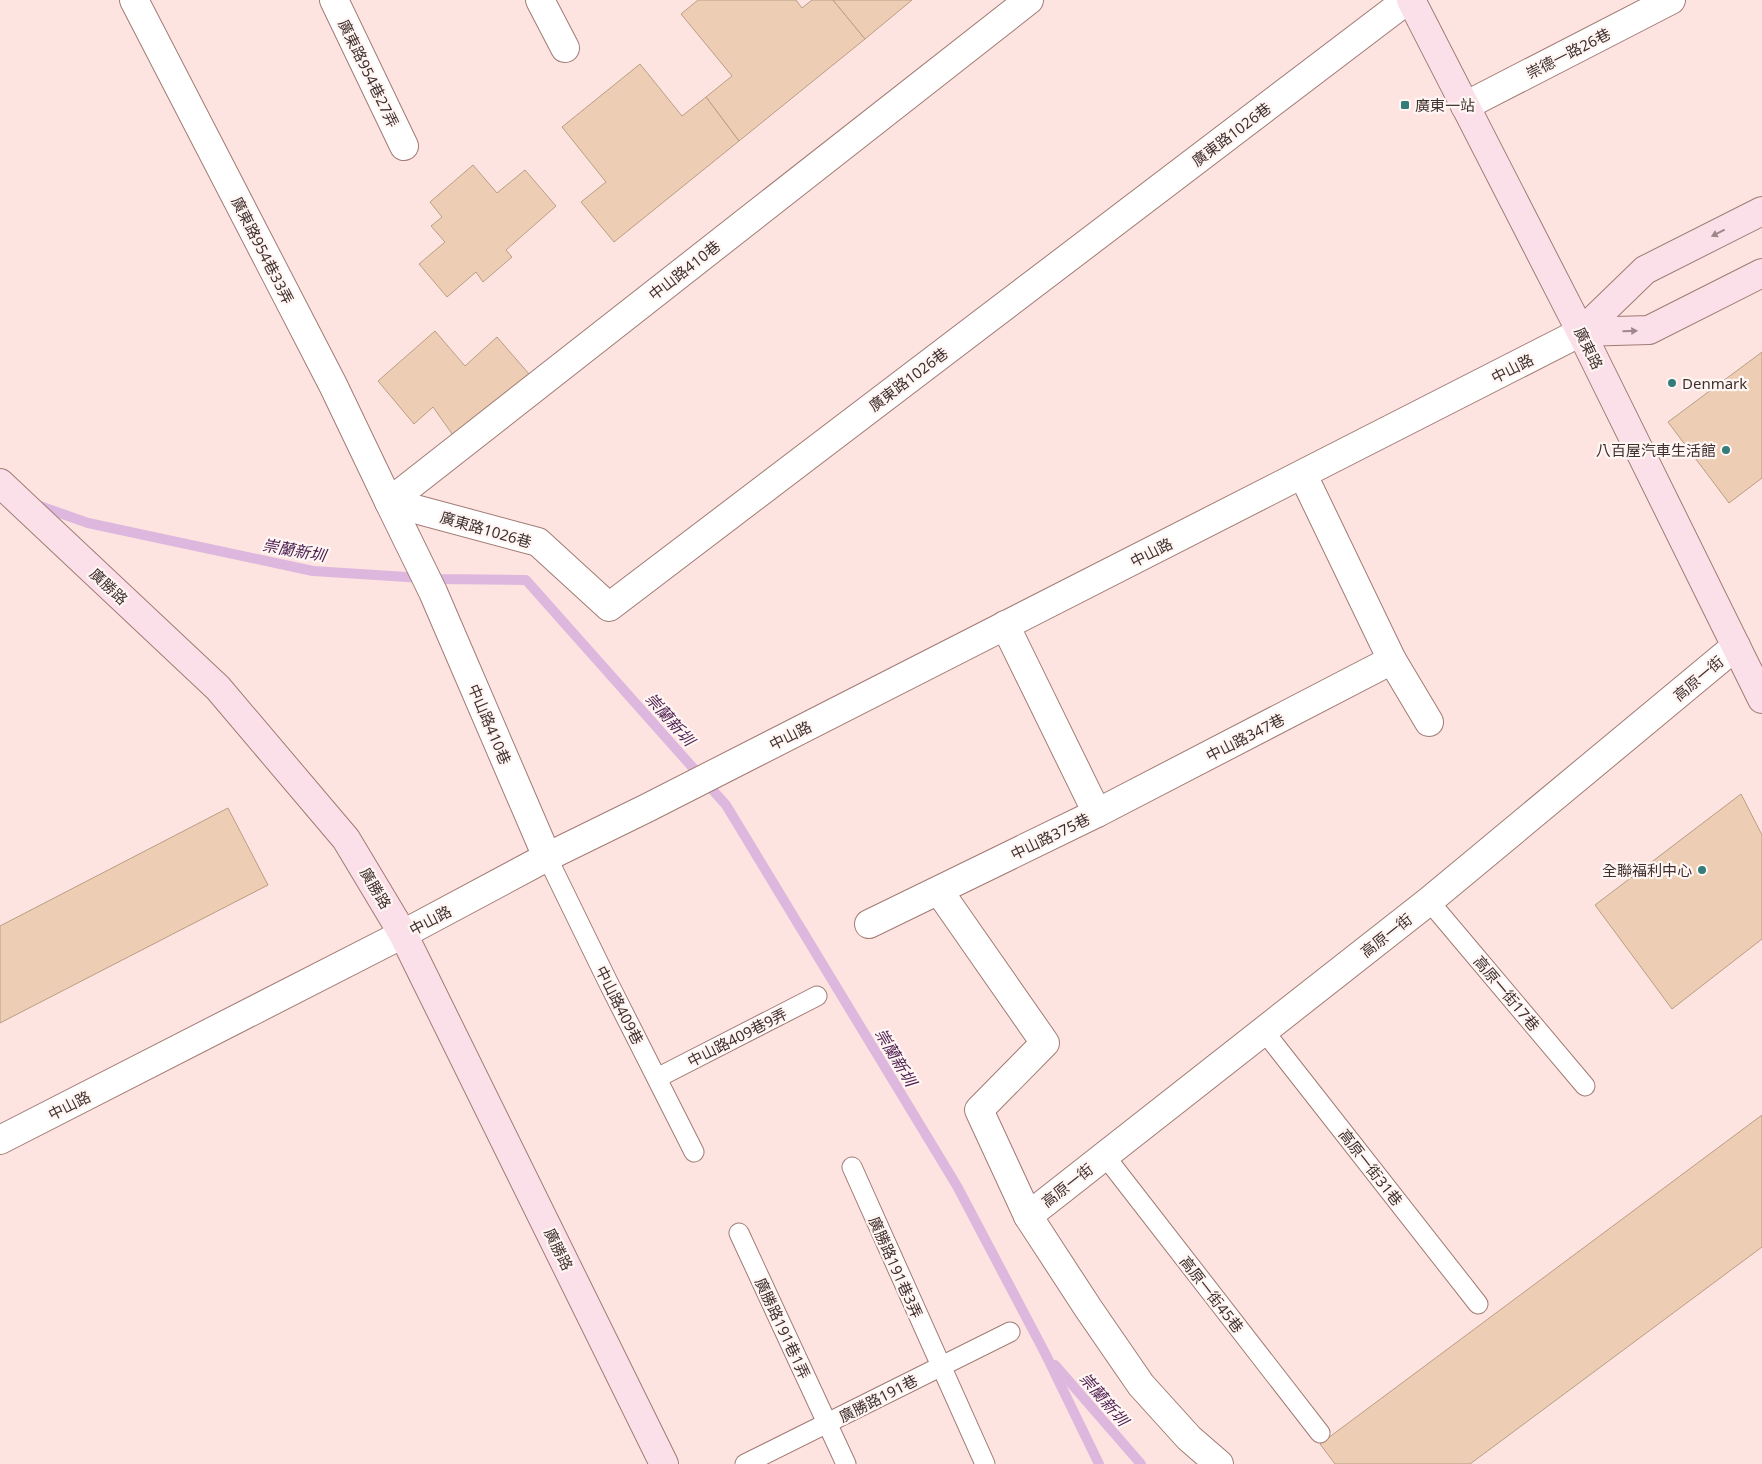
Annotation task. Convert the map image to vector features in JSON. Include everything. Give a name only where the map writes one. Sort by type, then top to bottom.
[{"type":"street","name":"廣東路954巷33弄","points":[[134,0],[333,385],[388,502]]},
{"type":"street","name":"廣東路954巷27弄","points":[[334,0],[404,146]]},
{"type":"street","points":[[540,0],[564,48]]},
{"type":"street","name":"中山路410巷","points":[[548,857],[433,592],[388,502],[1030,0]]},
{"type":"street","name":"廣東路1026巷","points":[[388,502],[538,542],[609,607],[1409,0]]},
{"type":"street","name":"廣東路","points":[[1409,0],[1582,332],[1762,699]]},
{"type":"street","name":"崇德一路26巷","points":[[1465,106],[1671,0]]},
{"type":"street","name":"中山路","points":[[0,1140],[404,934],[548,857],[682,791],[1582,332],[1645,270],[1762,210]]},
{"type":"street","name":"中山路","points":[[1582,332],[1649,330],[1762,273]]},
{"type":"street","points":[[1302,475],[1392,660],[1429,722]]},
{"type":"street","name":"廣勝路","points":[[0,483],[218,688],[346,839],[404,934],[664,1464]]},
{"type":"street","name":"中山路375巷","points":[[869,924],[1097,813],[1005,626]]},
{"type":"street","name":"高原一街","points":[[1028,1216],[1429,901],[1736,646]]},
{"type":"street","name":"中山路347巷","points":[[1097,813],[1392,660]]},
{"type":"street","points":[[939,891],[1044,1043],[979,1110],[1028,1216],[1141,1385],[1190,1438],[1219,1464]]},
{"type":"lane","name":"中山路409巷","points":[[548,857],[694,1152]]},
{"type":"lane","name":"高原一街17巷","points":[[1429,901],[1585,1086]]},
{"type":"lane","name":"中山路409巷9弄","points":[[657,1078],[817,996]]},
{"type":"lane","name":"高原一街31巷","points":[[1264,1031],[1478,1304]]},
{"type":"lane","name":"高原一街45巷","points":[[1105,1156],[1320,1433]]},
{"type":"lane","name":"廣勝路191巷3弄","points":[[852,1167],[985,1464]]},
{"type":"lane","name":"廣勝路191巷1弄","points":[[739,1233],[846,1464]]},
{"type":"lane","name":"廣勝路191巷","points":[[745,1464],[1010,1332]]},
{"type":"building","points":[[698,0],[796,0],[802,8],[812,0],[833,0],[865,39],[739,141],[706,97],[732,76],[681,14]]},
{"type":"building","points":[[833,0],[912,0],[865,39]]},
{"type":"building","points":[[640,64],[682,116],[706,97],[739,141],[614,242],[581,202],[606,182],[562,127]]},
{"type":"building","points":[[473,165],[497,193],[525,170],[556,206],[506,250],[512,257],[483,282],[476,272],[447,297],[419,264],[445,242],[431,226],[442,217],[430,202]]},
{"type":"building","points":[[435,331],[465,366],[497,337],[529,374],[455,438],[433,407],[414,424],[378,381]]},
{"type":"building","name":"八百屋汽車生活館","points":[[1762,352],[1762,478],[1729,503],[1668,422]]},
{"type":"building","name":"全聯福利中心","points":[[1741,794],[1762,835],[1762,939],[1672,1009],[1595,905]]},
{"type":"building","points":[[228,808],[268,885],[0,1023],[0,926]]},
{"type":"building","points":[[1762,1115],[1762,1247],[1470,1464],[1335,1464],[1320,1444]]},
{"type":"waterway","name":"崇蘭新圳","points":[[37,505],[88,523],[313,571],[438,579],[526,580],[726,805],[957,1186],[1045,1353],[1099,1464]]},
{"type":"waterway","name":"崇蘭新圳","points":[[1055,1365],[1141,1464]]},
{"type":"place","name":"廣東一站","points":[[1405,105]]},
{"type":"place","name":"Denmark","points":[[1672,383]]},
{"type":"place","name":"八百屋汽車生活館","points":[[1726,450]]},
{"type":"place","name":"全聯福利中心","points":[[1702,870]]}]
